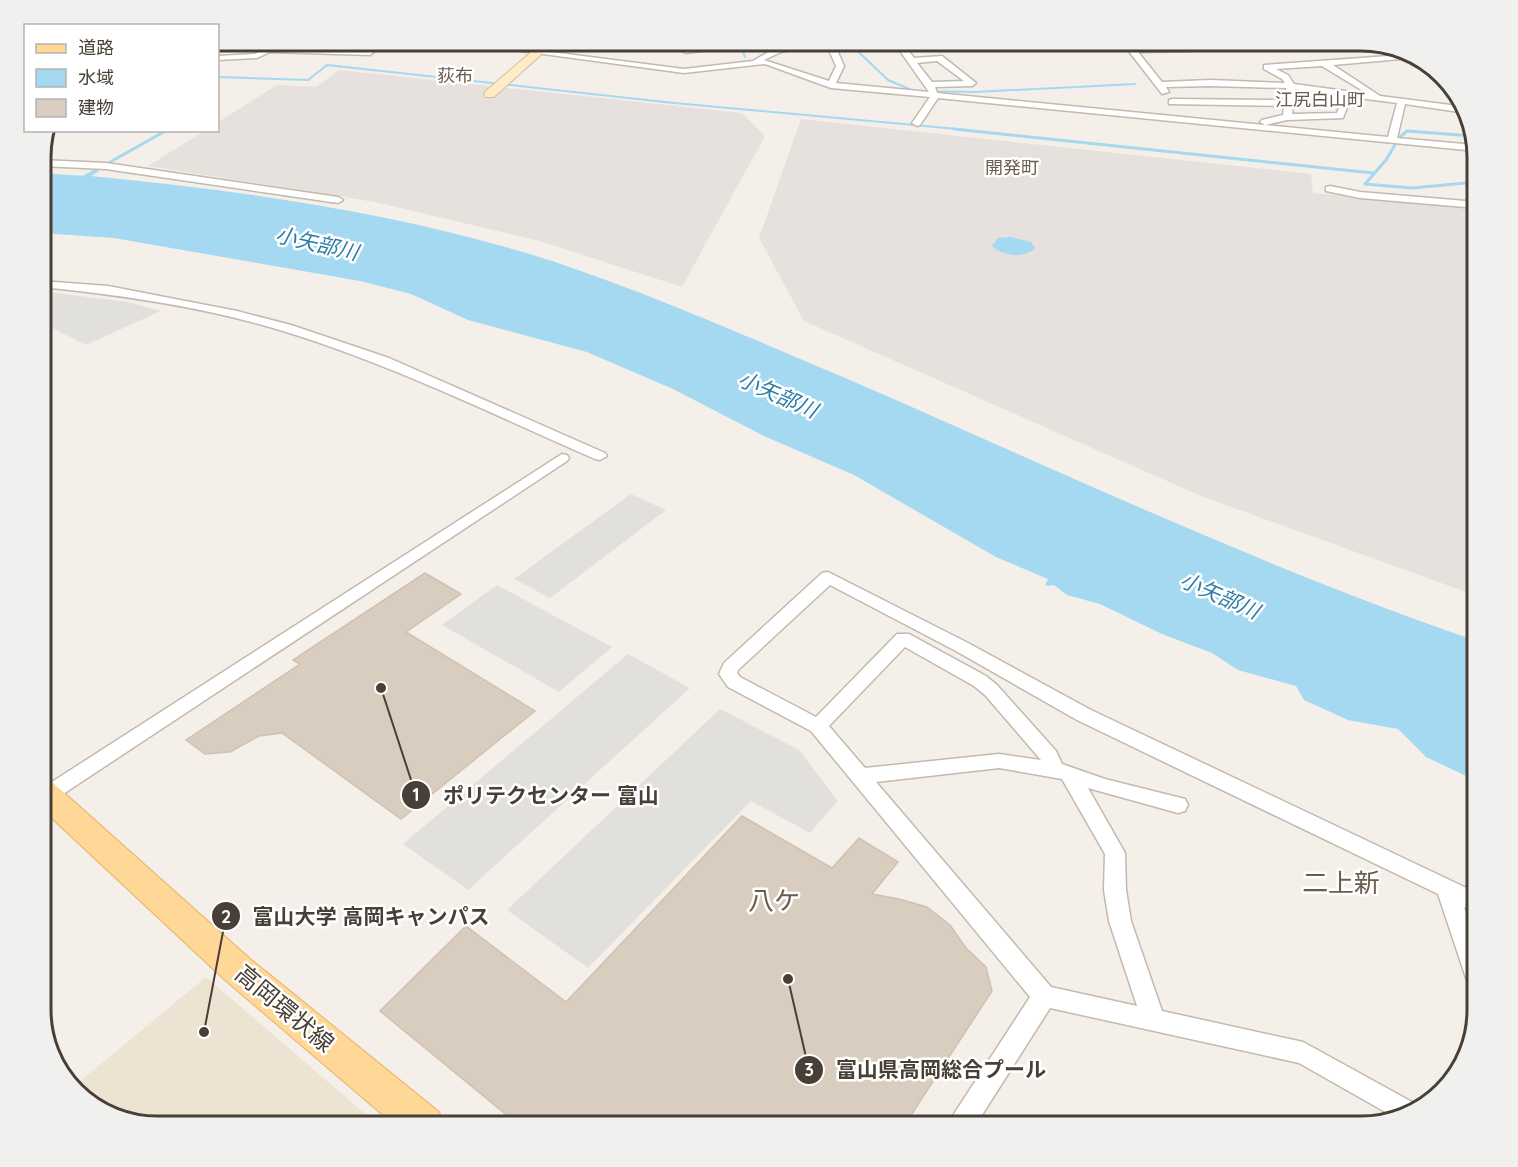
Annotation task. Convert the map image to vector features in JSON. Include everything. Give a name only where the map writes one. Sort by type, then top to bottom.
[{"type":"main road","name":"高岡環状線","points":[[51,799],[237,969],[413,1116]]},
{"type":"street","points":[[219,58],[257,56],[268,51]]},
{"type":"street","points":[[328,51],[370,53],[372,51]]},
{"type":"street","points":[[490,94],[536,51],[684,70],[704,68],[747,51]]},
{"type":"street","points":[[685,51],[704,68]]},
{"type":"street","points":[[755,51],[777,64],[817,81],[831,84],[1466,147]]},
{"type":"street","points":[[831,84],[840,66],[834,51]]},
{"type":"street","points":[[904,51],[930,85],[935,96]]},
{"type":"street","points":[[929,51],[972,82],[930,85]]},
{"type":"street","points":[[1134,51],[1185,119]]},
{"type":"street","points":[[911,61],[939,58]]},
{"type":"street","points":[[1287,117],[1291,86],[1285,77],[1267,66],[1397,58]]},
{"type":"street","points":[[1323,63],[1382,98]]},
{"type":"street","points":[[1160,85],[1221,83],[1291,86],[1455,108]]},
{"type":"street","points":[[1257,126],[1258,123],[1287,117],[1340,116],[1348,94]]},
{"type":"street","points":[[917,123],[935,96]]},
{"type":"street","points":[[1392,139],[1402,101]]},
{"type":"street","points":[[1172,102],[1289,103]]},
{"type":"street","points":[[51,163],[106,166],[338,200]]},
{"type":"street","points":[[1330,189],[1360,195],[1467,204]]},
{"type":"street","points":[[51,285],[108,290],[237,315],[287,328],[384,360],[600,456]]},
{"type":"street","points":[[51,788],[562,458]]},
{"type":"street","points":[[1401,1108],[1303,1053],[1044,996],[818,726],[734,682],[728,675],[730,667],[828,577],[1084,715],[1467,898]]},
{"type":"street","points":[[818,726],[903,638],[980,681],[991,690],[1050,756],[1115,854],[1115,890],[1120,921],[1153,1020]]},
{"type":"street","points":[[860,776],[999,761],[1062,772],[1103,786],[1178,805]]},
{"type":"street","points":[[1447,890],[1467,947]]},
{"type":"street","points":[[967,1116],[1044,996]]},
{"type":"shaded area","points":[[339,70],[742,113],[765,136],[682,287],[540,241],[375,202],[148,166],[202,132],[219,132],[219,121],[277,85],[316,87]]},
{"type":"shaded area","points":[[801,119],[1311,174],[1313,193],[1467,206],[1467,592],[1201,496],[804,321],[759,238]]},
{"type":"shaded area","points":[[51,292],[127,302],[161,311],[86,345],[51,327]]},
{"type":"shaded area","points":[[631,494],[666,510],[550,598],[514,579]]},
{"type":"shaded area","points":[[497,585],[612,647],[559,692],[442,625]]},
{"type":"shaded area","points":[[628,654],[690,688],[468,890],[403,844]]},
{"type":"shaded area","points":[[720,709],[799,750],[838,801],[810,833],[751,801],[588,968],[507,910]]},
{"type":"shaded area","points":[[206,977],[367,1116],[144,1115],[104,1102],[79,1082]]},
{"type":"water","name":"小矢部川","points":[[99,171],[91,176],[208,189],[326,207],[442,230],[555,262],[628,288],[843,377],[1237,549],[1467,637],[1467,776],[1426,757],[1398,729],[1348,720],[1304,700],[1296,686],[1238,670],[1212,653],[1162,634],[1100,604],[1067,595],[1054,585],[1045,585],[1048,579],[996,557],[854,475],[764,436],[673,389],[587,352],[468,320],[411,294],[360,281],[114,238],[51,234],[51,174],[85,176]]},
{"type":"water","points":[[1011,237],[1031,242],[1035,248],[1025,254],[1014,255],[992,246],[998,238]]},
{"type":"building","points":[[425,573],[461,594],[406,632],[535,711],[401,819],[282,733],[259,736],[230,752],[205,754],[186,740],[300,664],[293,660]]},
{"type":"building","points":[[742,816],[832,868],[859,838],[898,862],[872,894],[927,907],[950,925],[966,948],[986,967],[992,991],[911,1116],[508,1116],[380,1011],[466,926],[566,1002]]},
{"type":"waterway","points":[[745,57],[743,52],[746,51]]},
{"type":"waterway","points":[[858,51],[888,80],[914,91],[975,92],[1135,84]]},
{"type":"waterway","points":[[219,77],[308,80],[327,65],[674,103],[968,130]]},
{"type":"waterway","points":[[954,129],[1373,173]]},
{"type":"waterway","points":[[1464,135],[1407,131],[1399,138],[1386,160],[1365,184],[1412,188],[1467,183]]},
{"type":"waterway","points":[[80,179],[163,132]]},
{"type":"place","name":"ポリテクセンター 富山","points":[[381,688]]},
{"type":"place","name":"富山県高岡総合プール","points":[[788,979]]},
{"type":"place","name":"富山大学 高岡キャンパス","points":[[204,1032]]},
{"type":"district","name":"荻布","points":[[455,75]]},
{"type":"district","name":"江尻白山町","points":[[1320,99]]},
{"type":"district","name":"開発町","points":[[1012,167]]},
{"type":"district","name":"二上新","points":[[1341,882]]},
{"type":"district","name":"八ケ","points":[[774,900]]}]
